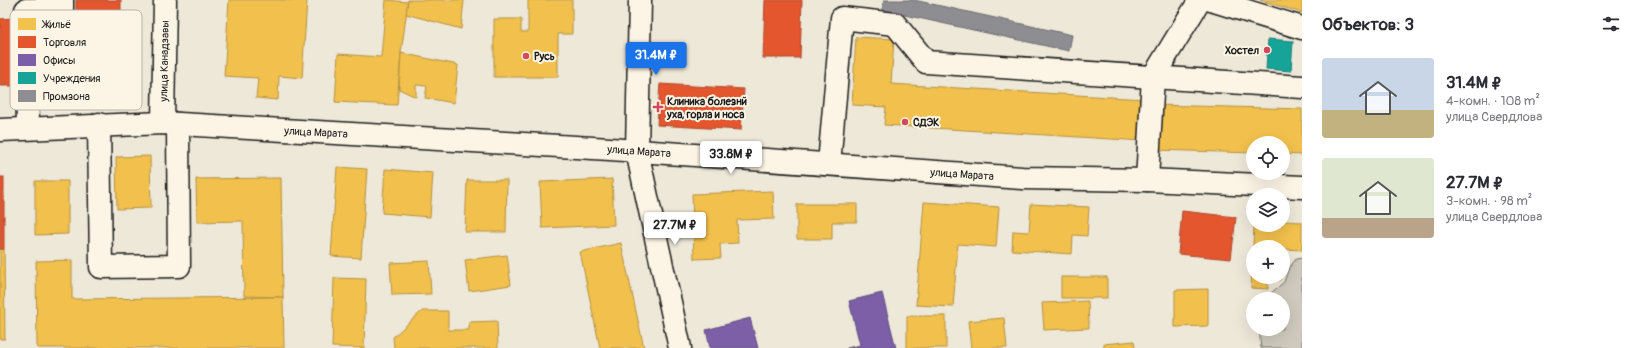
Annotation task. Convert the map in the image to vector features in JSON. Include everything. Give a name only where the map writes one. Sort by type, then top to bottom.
[{"type":"street","points":[[26,10],[62,9],[62,0]]},
{"type":"street","name":"улица Канадзавы","points":[[99,124],[101,267],[179,266],[170,123],[165,0]]},
{"type":"street","points":[[640,0],[637,151],[680,348]]},
{"type":"street","points":[[1147,180],[1153,77],[1200,0]]},
{"type":"street","points":[[1211,0],[1302,28]]},
{"type":"street","points":[[829,164],[842,18],[895,24],[926,62],[1302,87]]},
{"type":"street","points":[[28,110],[28,128]]},
{"type":"street","name":"улица Марата","points":[[0,130],[99,124],[170,123],[637,151],[1022,178],[1147,180],[1302,187]]},
{"type":"shaded area","points":[[1302,258],[1302,348],[1261,348],[1260,336],[1290,336],[1290,292],[1272,292],[1282,284],[1290,284],[1290,267],[1296,259]]},
{"type":"building: Жильё","points":[[229,0],[307,0],[302,78],[279,76],[278,100],[256,98],[258,78],[224,76]]},
{"type":"building: Жильё","points":[[386,0],[408,2],[401,53],[397,105],[335,102],[338,54],[381,57]]},
{"type":"building: Жильё","points":[[408,0],[464,0],[461,29],[406,14]]},
{"type":"building: Жильё","name":"Русь","points":[[528,0],[572,0],[572,34],[558,34],[558,77],[494,77],[494,19],[521,19],[521,32],[528,32]]},
{"type":"building: Жильё","points":[[1260,0],[1302,0],[1302,13]]},
{"type":"building: Жильё","points":[[856,37],[894,39],[891,84],[1144,99],[1143,141],[884,125],[886,107],[852,105]]},
{"type":"building: Жильё","points":[[401,53],[458,65],[454,103],[425,98],[427,86],[416,85],[416,97],[399,89]]},
{"type":"building: Жильё","points":[[1156,105],[1302,109],[1302,155],[1290,154],[1290,136],[1246,136],[1246,153],[1155,150]]},
{"type":"building: Жильё","points":[[150,156],[151,208],[117,209],[116,157]]},
{"type":"building: Жильё","points":[[337,167],[367,169],[361,258],[331,256]]},
{"type":"building: Жильё","points":[[385,169],[433,173],[430,217],[382,213]]},
{"type":"building: Жильё","points":[[281,178],[283,297],[244,296],[243,221],[197,222],[196,179]]},
{"type":"building: Жильё","points":[[612,179],[614,225],[542,228],[540,182]]},
{"type":"building: Жильё","points":[[467,180],[507,180],[506,232],[465,232]]},
{"type":"building: Жильё","points":[[35,181],[68,181],[68,234],[35,235]]},
{"type":"building: Жильё","points":[[773,191],[774,219],[737,220],[738,243],[720,244],[721,258],[694,259],[692,194]]},
{"type":"building: Жильё","points":[[924,202],[999,207],[996,247],[958,244],[953,307],[916,305]]},
{"type":"building: Жильё","points":[[797,204],[857,204],[857,222],[832,222],[832,239],[797,239]]},
{"type":"building: Жильё","points":[[1031,204],[1089,207],[1087,236],[1073,235],[1072,254],[1012,250],[1013,231],[1029,232]]},
{"type":"building: Жильё","points":[[1290,221],[1302,222],[1302,250],[1290,249],[1290,240],[1253,240],[1254,232],[1290,232]]},
{"type":"building: Жильё","points":[[621,243],[644,348],[600,348],[580,252]]},
{"type":"building: Жильё","points":[[0,249],[4,249],[5,339],[0,339]]},
{"type":"building: Жильё","points":[[507,255],[511,285],[469,291],[465,260]]},
{"type":"building: Жильё","points":[[72,260],[72,299],[283,297],[284,348],[37,348],[36,261]]},
{"type":"building: Жильё","points":[[429,261],[431,294],[392,295],[390,263]]},
{"type":"building: Жильё","points":[[1061,277],[1107,277],[1107,298],[1061,298]]},
{"type":"building: Жильё","points":[[334,278],[366,279],[364,348],[332,347]]},
{"type":"building: Жильё","points":[[1251,284],[1268,284],[1268,289],[1251,288]]},
{"type":"building: Жильё","points":[[1208,289],[1208,326],[1175,327],[1175,290]]},
{"type":"building: Жильё","points":[[1088,301],[1089,328],[1044,330],[1042,303]]},
{"type":"building: Жильё","points":[[422,311],[448,311],[448,330],[469,330],[469,322],[497,321],[498,348],[394,348],[393,337]]},
{"type":"building: Жильё","points":[[907,316],[946,316],[946,348],[907,348]]},
{"type":"building: Жильё","points":[[1004,318],[1007,348],[971,348],[968,321]]},
{"type":"building: Жильё","points":[[1134,341],[1135,348],[1104,348],[1104,344]]},
{"type":"building: Торговля","points":[[76,0],[121,0],[121,10],[76,10]]},
{"type":"building: Торговля","points":[[765,0],[802,0],[800,58],[763,58]]},
{"type":"building: Торговля","points":[[10,18],[10,86],[0,86],[0,19]]},
{"type":"building: Торговля","points":[[660,84],[744,89],[741,130],[657,125]]},
{"type":"building: Торговля","points":[[0,177],[4,177],[4,249],[0,249]]},
{"type":"building: Торговля","points":[[1182,211],[1236,217],[1231,259],[1178,254]]},
{"type":"building: Офисы","points":[[882,293],[896,348],[847,348],[860,345],[849,301]]},
{"type":"building: Офисы","points":[[750,318],[758,348],[710,348],[706,330]]},
{"type":"building: Учреждения","points":[[1268,39],[1293,41],[1291,71],[1266,69]]},
{"type":"building: Промзона","points":[[884,0],[914,0],[1072,35],[1069,51],[882,10]]},
{"type":"place","name":"Хостел","points":[[1267,50]]},
{"type":"place","name":"Русь","points":[[526,56]]},
{"type":"place","name":"Клиника болезнй уха, горла и носа","points":[[658,107]]},
{"type":"place","name":"СДЭК","points":[[905,122]]}]
